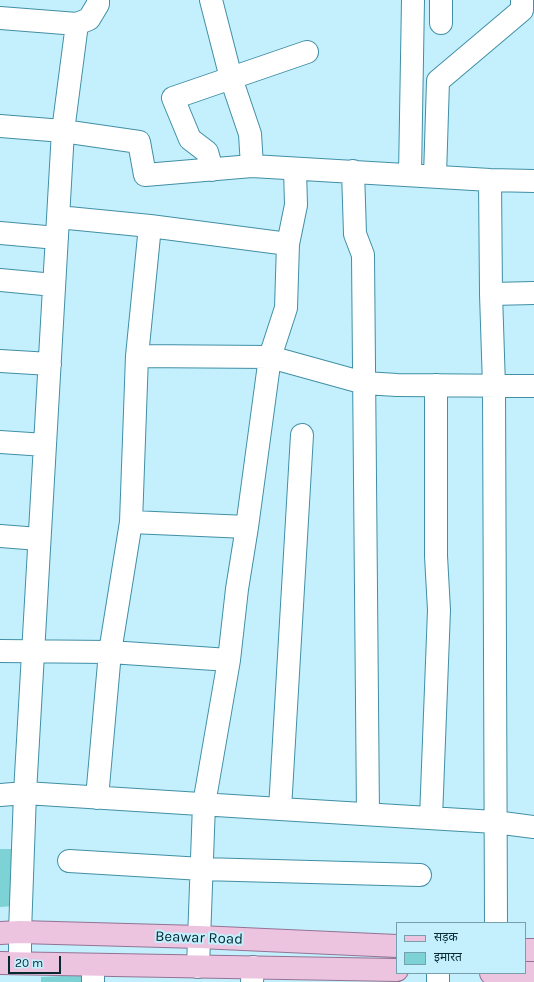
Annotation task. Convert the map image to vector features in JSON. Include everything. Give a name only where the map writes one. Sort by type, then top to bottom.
[{"type":"main road","name":"Beawar Road","points":[[10,932],[199,937],[396,946]]},
{"type":"main road","name":"Beawar Road","points":[[10,963],[93,974],[198,967],[252,975],[396,970]]},
{"type":"street","points":[[0,17],[77,24],[89,19],[98,4],[98,0]]},
{"type":"street","points":[[211,0],[231,78],[250,134],[252,166]]},
{"type":"street","points":[[410,175],[413,0]]},
{"type":"street","points":[[435,176],[438,81],[522,10],[522,0]]},
{"type":"street","points":[[10,963],[10,932],[25,793],[63,131],[77,24]]},
{"type":"street","points":[[212,170],[207,152],[190,139],[173,98],[307,52]]},
{"type":"street","points":[[0,126],[63,131],[139,142],[145,175],[252,166],[490,180],[534,181]]},
{"type":"street","points":[[198,967],[204,804],[229,660],[237,588],[247,527],[270,357],[286,308],[288,244],[296,205],[295,169]]},
{"type":"street","points":[[353,171],[355,234],[363,255],[368,814]]},
{"type":"street","points":[[490,180],[491,294],[494,386],[496,922]]},
{"type":"street","points":[[58,216],[288,244]]},
{"type":"street","points":[[97,798],[110,652],[131,522],[138,356],[150,226]]},
{"type":"street","points":[[0,233],[57,238]]},
{"type":"street","points":[[0,280],[54,285]]},
{"type":"street","points":[[491,294],[534,293]]},
{"type":"street","points":[[138,356],[270,357],[364,383],[534,386]]},
{"type":"street","points":[[0,361],[50,364]]},
{"type":"street","points":[[431,818],[439,610],[436,556],[436,385]]},
{"type":"street","points":[[280,809],[302,435]]},
{"type":"street","points":[[0,442],[45,445]]},
{"type":"street","points":[[131,522],[247,527]]},
{"type":"street","points":[[0,536],[39,539]]},
{"type":"street","points":[[0,651],[110,652],[229,660]]},
{"type":"street","points":[[0,795],[25,793],[495,822],[534,827]]},
{"type":"street","points":[[69,861],[202,869],[420,875]]},
{"type":"building","points":[[0,849],[14,849],[15,906],[0,907]]},
{"type":"building","points":[[82,975],[83,982],[41,982],[41,977]]}]
